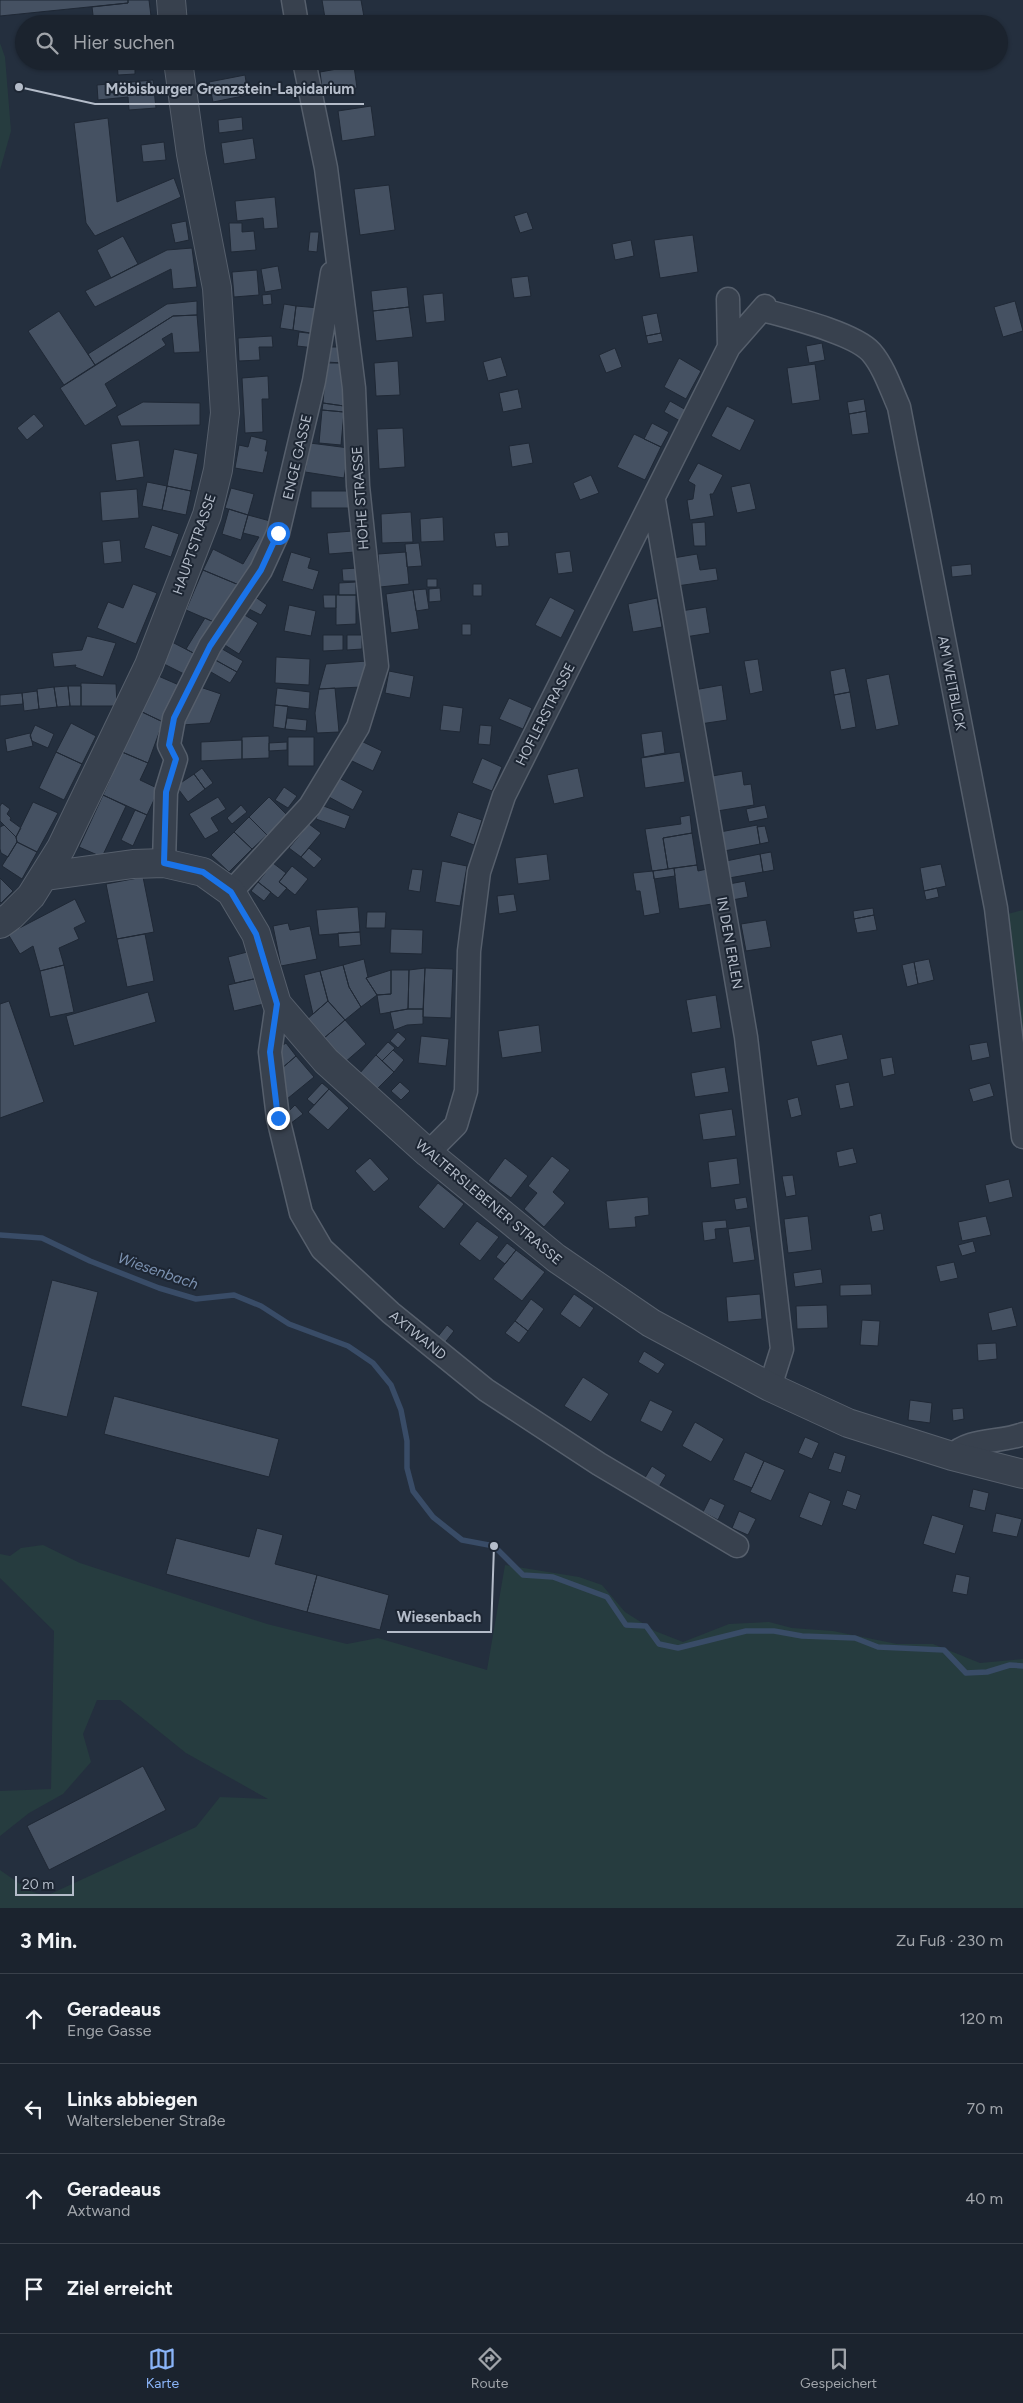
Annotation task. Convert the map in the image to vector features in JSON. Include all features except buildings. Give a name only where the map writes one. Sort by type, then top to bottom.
[{"type":"street","points":[[171,0],[173,15]]},
{"type":"street","points":[[292,0],[295,15]]},
{"type":"street","name":"HAUPTSTRASSE","points":[[0,924],[31,896],[46,876],[62,848],[149,665],[207,515],[218,470],[225,413],[217,288],[191,154],[179,70]]},
{"type":"street","name":"HOHE STRASSE","points":[[231,892],[310,806],[358,726],[377,666],[358,486],[354,388],[326,168],[306,70]]},
{"type":"street","name":"ENGE GASSE","points":[[164,863],[166,792],[176,759],[169,745],[174,718],[210,646],[261,570],[278,533],[314,381],[323,333],[330,278],[337,262]]},
{"type":"street","points":[[728,299],[730,346]]},
{"type":"street","name":"HOFLERSTRASSE","points":[[428,1152],[456,1125],[466,1091],[466,1031],[472,931],[479,872],[504,796],[730,346],[764,308]]},
{"type":"street","name":"AM WEITBLICK","points":[[764,308],[858,341],[870,351],[879,364],[899,407],[996,908],[1023,1137]]},
{"type":"street","name":"IN DEN ERLEN","points":[[654,500],[746,1037],[782,1349],[770,1387]]},
{"type":"street","name":"WALTERSLEBENER STRASSE","points":[[46,876],[133,864],[164,863],[203,872],[231,892],[256,934],[277,1004],[326,1061],[428,1152],[556,1258],[651,1323],[770,1387],[848,1423],[952,1456],[1023,1474]]},
{"type":"street","name":"AXTWAND","points":[[277,1004],[270,1052],[278,1118],[302,1213],[322,1249],[391,1313],[486,1390],[599,1464],[737,1546]]},
{"type":"street","points":[[952,1456],[959,1448],[1014,1438],[1023,1434]]},
{"type":"green space","points":[[0,43],[5,57],[11,131],[0,170]]},
{"type":"green space","points":[[1023,910],[1023,1073],[1004,915]]},
{"type":"green space","points":[[43,1545],[80,1563],[267,1624],[347,1644],[378,1638],[487,1670],[505,1565],[579,1577],[602,1585],[625,1612],[655,1631],[683,1642],[729,1624],[769,1622],[792,1628],[833,1631],[897,1644],[933,1644],[980,1663],[1023,1659],[1023,1908],[0,1908],[0,1870],[30,1891],[46,1896],[196,1827],[220,1797],[268,1799],[186,1753],[120,1700],[97,1700],[83,1734],[91,1762],[63,1794],[29,1813],[0,1836],[0,1791],[51,1789],[54,1631],[0,1578],[0,1554],[10,1556],[21,1548]]},
{"type":"waterway","name":"Wiesenbach","points":[[0,1235],[42,1238],[90,1261],[159,1288],[196,1299],[234,1295],[261,1306],[289,1324],[348,1346],[373,1363],[391,1385],[401,1410],[407,1441],[407,1468],[413,1491],[433,1517],[462,1540],[494,1546],[523,1575],[553,1577],[607,1597],[626,1625],[646,1626],[659,1644],[678,1648],[746,1631],[774,1631],[802,1636],[855,1638],[878,1647],[944,1650],[966,1673],[987,1672],[1010,1665],[1023,1666]]},
{"type":"place","name":"Möbisburger Grenzstein-Lapidarium","points":[[19,87]]},
{"type":"place","name":"Wiesenbach","points":[[494,1546]]},
{"type":"route","points":[[278,533],[261,570],[210,646],[174,718],[169,745],[176,759],[166,792],[164,863],[203,872],[231,892],[256,934],[277,1004],[270,1052],[278,1118]]}]
